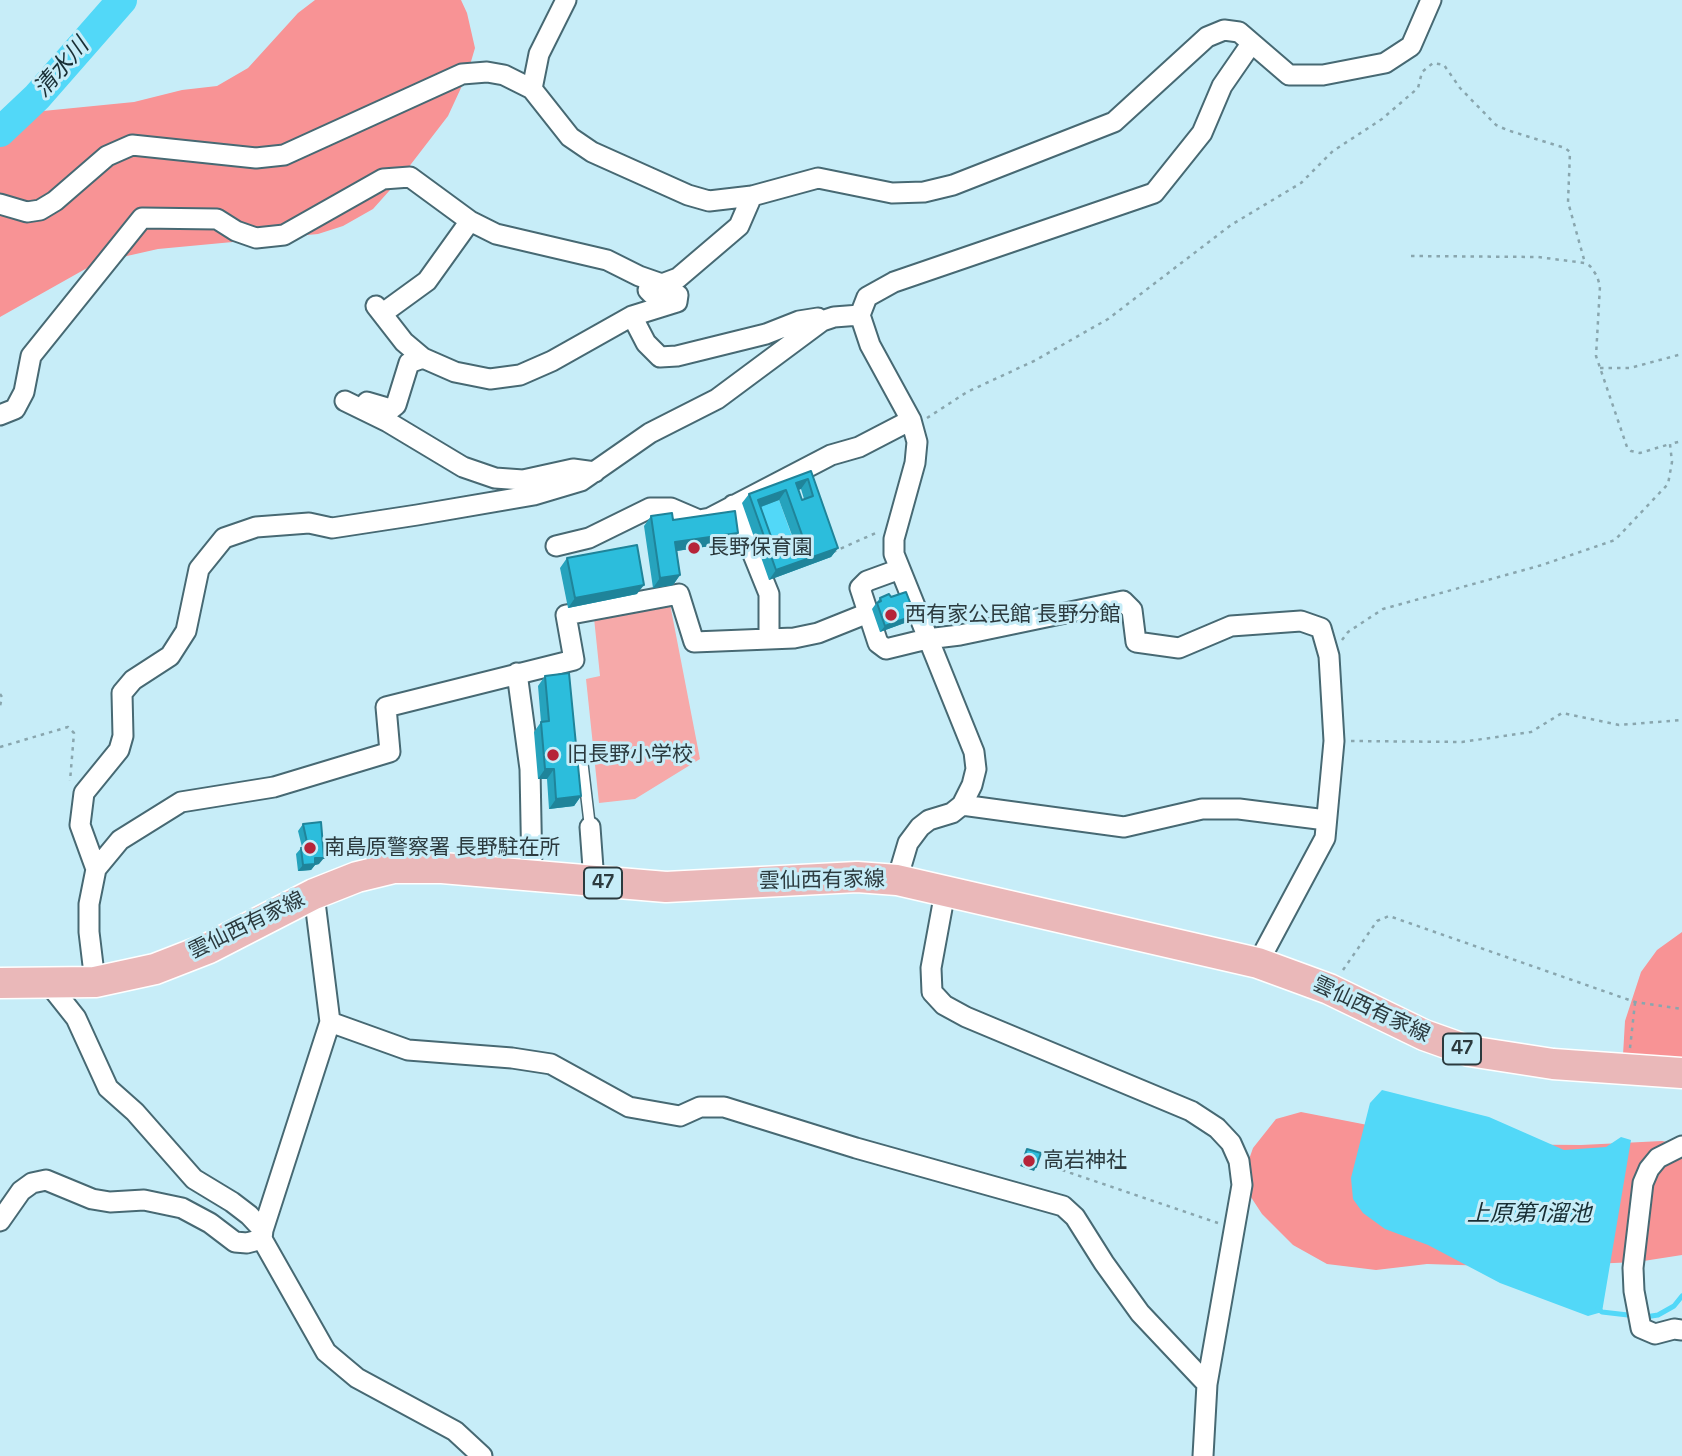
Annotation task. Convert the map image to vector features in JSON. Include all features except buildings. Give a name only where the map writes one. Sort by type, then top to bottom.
[{"type":"main road","name":"雲仙西有家線","points":[[0,984],[95,982],[155,969],[209,948],[314,894],[357,877],[394,868],[442,868],[666,887],[857,877],[897,880],[1258,963],[1329,989],[1424,1035],[1469,1051],[1553,1064],[1682,1073]]},
{"type":"street","points":[[532,89],[539,54],[566,0]]},
{"type":"street","points":[[0,204],[27,212],[40,210],[55,201],[107,156],[132,145],[256,158],[284,155],[462,74],[487,72],[504,75],[532,89],[570,138],[592,152],[688,195],[709,201],[752,196],[818,178],[892,192],[924,192],[953,185],[1114,122],[1207,37],[1224,30],[1239,33],[1289,75],[1323,75],[1385,64],[1411,46],[1431,0]]},
{"type":"street","points":[[897,880],[908,843],[929,820],[952,813],[962,804],[972,785],[976,769],[974,752],[894,554],[894,540],[915,463],[917,442],[912,424],[870,345],[860,315],[867,297],[894,282],[1154,193],[1202,133],[1222,86],[1251,44]]},
{"type":"street","points":[[0,415],[15,409],[24,392],[31,356],[142,218],[217,219],[236,231],[256,237],[284,235],[383,179],[410,177],[470,221],[496,234],[607,260],[662,284],[678,278],[739,226],[752,196]]},
{"type":"street","points":[[470,221],[428,281],[379,309],[404,342],[423,358],[456,372],[490,379],[520,375],[552,361],[632,316],[677,302],[678,295],[652,293],[637,280],[639,276]]},
{"type":"street","points":[[96,869],[79,825],[85,793],[119,750],[123,736],[122,694],[134,680],[170,656],[186,631],[199,569],[224,538],[256,527],[309,523],[332,528],[534,495],[581,481],[650,433],[717,399],[822,321],[860,315]]},
{"type":"street","points":[[632,316],[646,343],[660,357],[677,356],[766,334],[799,320],[818,318],[822,321]]},
{"type":"street","points":[[423,358],[409,363],[396,405],[391,409],[364,401],[352,404],[388,422],[463,467],[495,478],[523,480],[573,469],[595,472]]},
{"type":"street","points":[[556,546],[589,538],[650,508],[671,508],[699,520],[710,518],[831,455],[859,447],[912,424]]},
{"type":"street","points":[[733,505],[769,594],[769,639]]},
{"type":"street","points":[[900,569],[862,584],[860,593],[878,643],[887,649],[1123,601],[1132,610],[1136,642],[1179,648],[1231,626],[1301,621],[1321,628],[1329,656],[1334,741],[1325,838],[1258,963]]},
{"type":"street","points":[[95,982],[89,932],[89,904],[96,869],[120,840],[181,802],[274,787],[390,752],[386,707],[574,660],[566,615],[678,594],[694,642],[794,638],[818,634],[868,613]]},
{"type":"street","points":[[517,673],[530,769],[532,876]]},
{"type":"street","points":[[962,804],[1124,827],[1202,809],[1239,809],[1326,820]]},
{"type":"street","points":[[590,827],[594,882]]},
{"type":"street","points":[[945,892],[931,968],[932,992],[944,1005],[966,1017],[1191,1111],[1217,1128],[1231,1143],[1239,1161],[1242,1185],[1207,1384],[1203,1456]]},
{"type":"street","points":[[0,1221],[21,1191],[32,1183],[46,1180],[92,1199],[110,1202],[144,1200],[182,1208],[210,1223],[235,1242],[247,1243],[262,1235],[330,1022],[314,894]]},
{"type":"street","points":[[49,984],[76,1018],[108,1088],[135,1112],[194,1179],[232,1202],[262,1235],[326,1352],[357,1378],[455,1431],[482,1456]]},
{"type":"street","points":[[330,1022],[408,1050],[512,1058],[551,1064],[629,1107],[680,1116],[701,1107],[724,1107],[856,1148],[1063,1206],[1075,1217],[1104,1264],[1140,1313],[1207,1384]]},
{"type":"street","points":[[1682,1146],[1658,1158],[1643,1183],[1633,1268],[1638,1317],[1642,1328],[1655,1334],[1674,1329],[1682,1330]]},
{"type":"lane","points":[[581,751],[590,827]]},
{"type":"path","points":[[912,424],[1108,320],[1231,225],[1301,183],[1333,151],[1382,119],[1418,88],[1422,72],[1433,63],[1444,65],[1460,88],[1496,125],[1568,150],[1571,155],[1568,202],[1585,263],[1594,271],[1600,286],[1596,356],[1631,451],[1640,453],[1682,441]]},
{"type":"path","points":[[1410,256],[1506,255],[1585,263]]},
{"type":"path","points":[[1600,368],[1630,368],[1682,354]]},
{"type":"path","points":[[1329,656],[1348,632],[1383,609],[1542,565],[1615,540],[1644,506],[1668,484],[1672,462],[1670,444]]},
{"type":"path","points":[[830,553],[898,523]]},
{"type":"path","points":[[0,694],[0,706]]},
{"type":"path","points":[[1334,741],[1462,743],[1531,732],[1562,713],[1619,725],[1682,720]]},
{"type":"path","points":[[0,747],[68,727],[74,733],[71,788]]},
{"type":"path","points":[[1329,989],[1377,921],[1389,916],[1635,1002],[1682,1009]]},
{"type":"path","points":[[1628,1069],[1635,1002]]},
{"type":"path","points":[[1062,1170],[1234,1228]]},
{"type":"shaded area","points":[[315,0],[461,0],[467,13],[475,48],[467,75],[448,116],[373,209],[343,226],[318,234],[158,249],[96,263],[0,317],[0,127],[43,111],[134,102],[182,90],[217,86],[248,68],[298,13]]},
{"type":"shaded area","points":[[670,604],[700,759],[635,799],[599,803],[586,679],[600,676],[594,618]]},
{"type":"shaded area","points":[[1682,932],[1682,1088],[1623,1055],[1625,1021],[1641,972],[1657,950]]},
{"type":"shaded area","points":[[1301,1112],[1465,1144],[1581,1145],[1662,1141],[1682,1145],[1682,1255],[1637,1262],[1521,1267],[1427,1264],[1376,1270],[1327,1264],[1293,1245],[1262,1214],[1245,1188],[1246,1168],[1253,1148],[1276,1119]]},
{"type":"water","points":[[779,500],[799,556],[771,566],[751,510]]},
{"type":"water","name":"上原第1溜池","points":[[1382,1090],[1489,1117],[1564,1150],[1606,1147],[1621,1137],[1631,1140],[1602,1312],[1588,1316],[1500,1283],[1428,1245],[1385,1229],[1363,1213],[1353,1199],[1351,1178],[1370,1103]]},
{"type":"waterway","name":"清水川","points":[[0,132],[37,97],[122,0]]},
{"type":"waterway","points":[[1598,1309],[1602,1312],[1645,1317],[1658,1315],[1674,1306],[1682,1296]]},
{"type":"place","name":"長野保育園","points":[[694,548]]},
{"type":"place","name":"西有家公民館 長野分館","points":[[891,615]]},
{"type":"place","name":"旧長野小学校","points":[[553,755]]},
{"type":"place","name":"南島原警察署 長野駐在所","points":[[310,848]]},
{"type":"place","name":"高岩神社","points":[[1029,1161]]}]
